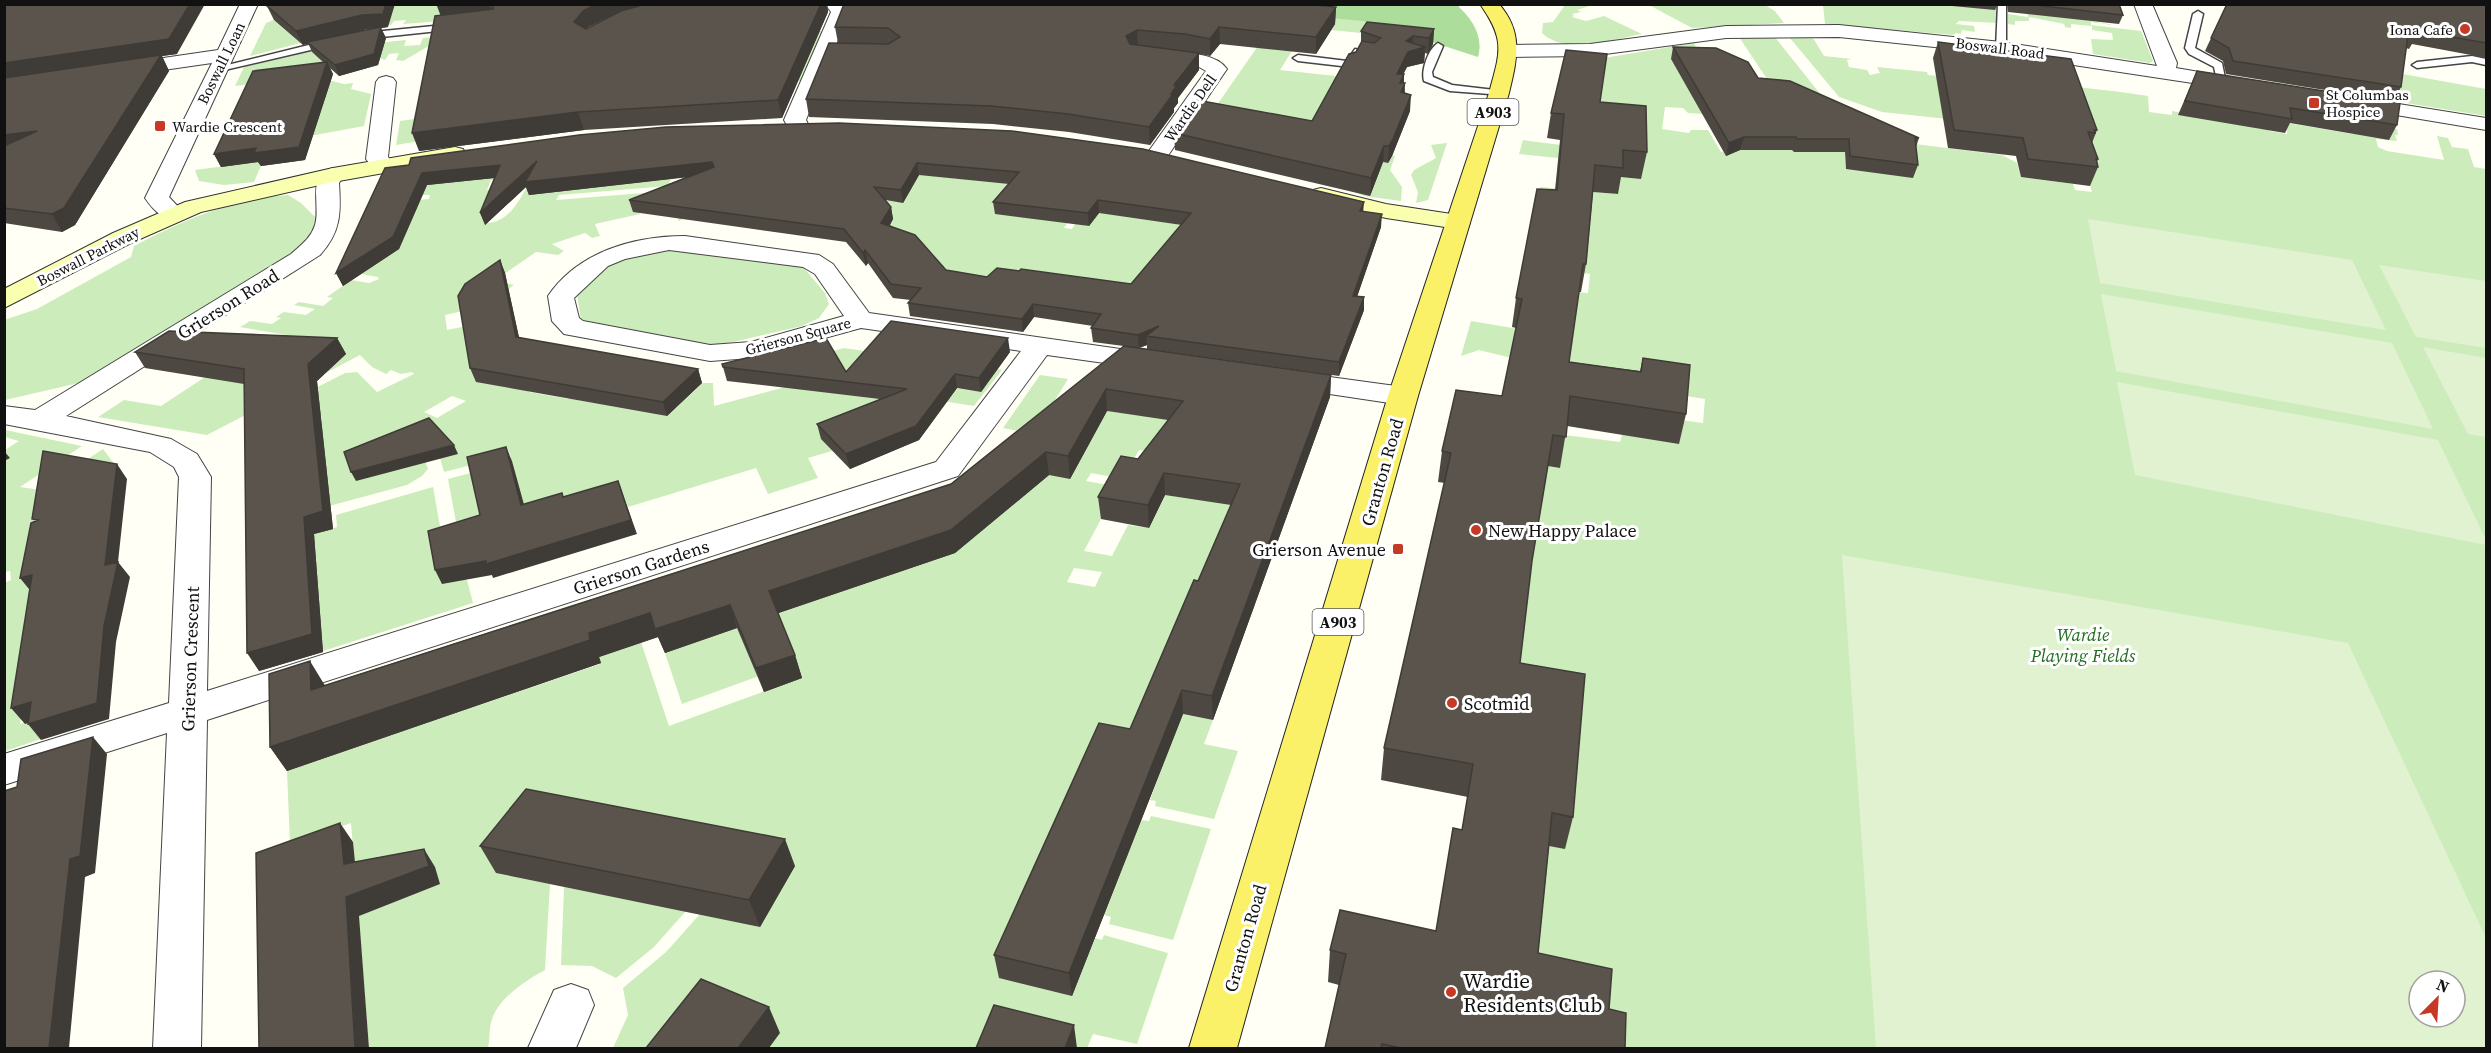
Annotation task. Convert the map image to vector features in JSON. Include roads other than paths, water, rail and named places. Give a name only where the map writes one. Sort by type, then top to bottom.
[{"type":"main road","name":"Granton Road","points":[[1213,1048],[1403,396],[1499,93],[1510,51],[1504,24],[1489,4]]},
{"type":"street","name":"Boswall Loan","points":[[173,214],[157,198],[249,4]]},
{"type":"street","points":[[775,126],[809,126],[795,120],[840,12],[834,4]]},
{"type":"street","points":[[2143,4],[2167,63],[2165,72]]},
{"type":"street","name":"Boswall Road","points":[[1510,51],[1590,51],[1704,34],[1773,31],[1874,33],[2001,48],[2253,86]]},
{"type":"street","points":[[824,52],[847,52]]},
{"type":"street","name":"Wardie Dell","points":[[1138,55],[1203,62],[1217,69],[1157,155]]},
{"type":"street","points":[[104,73],[220,62]]},
{"type":"street","points":[[385,165],[377,159],[386,82]]},
{"type":"street","points":[[2338,100],[2487,124]]},
{"type":"street","points":[[173,214],[211,202],[333,175],[472,151]]},
{"type":"street","name":"Grierson Road","points":[[40,420],[318,246],[326,234],[330,221],[327,182],[333,175]]},
{"type":"street","points":[[1302,190],[1362,207],[1458,222]]},
{"type":"street","name":"Boswall Parkway","points":[[4,300],[173,214]]},
{"type":"street","name":"Grierson Square","points":[[669,243],[685,243],[799,258],[818,264],[860,320],[753,350],[710,353],[574,328],[566,321],[561,296],[599,261],[608,257],[669,243]]},
{"type":"street","points":[[860,320],[1182,366]]},
{"type":"street","name":"Grierson Gardens","points":[[4,770],[946,469],[956,460],[1039,346]]},
{"type":"street","points":[[1266,377],[1403,396]]},
{"type":"street","name":"Grierson Crescent","points":[[4,415],[40,420],[160,445],[179,454],[191,467],[195,477],[177,1048]]},
{"type":"street","points":[[552,1048],[571,1005]]},
{"type":"lane","points":[[2001,48],[2002,4]]},
{"type":"lane","points":[[2198,14],[2190,48],[2192,52],[2219,65],[2222,81]]},
{"type":"lane","points":[[357,37],[460,26]]},
{"type":"lane","points":[[220,62],[345,40]]},
{"type":"lane","points":[[1438,46],[1427,58],[1426,75],[1434,83],[1450,88],[1499,93]]},
{"type":"lane","points":[[1298,58],[1350,64],[1357,51],[1373,53]]},
{"type":"lane","points":[[2417,65],[2472,59],[2487,60]]},
{"type":"place","name":"Iona Cafe","points":[[2465,29]]},
{"type":"place","name":"St Columbas Hospice","points":[[2314,103]]},
{"type":"place","name":"Wardie Crescent","points":[[160,126]]},
{"type":"place","name":"New Happy Palace","points":[[1476,530]]},
{"type":"place","name":"Grierson Avenue","points":[[1398,549]]},
{"type":"place","name":"Scotmid","points":[[1452,703]]},
{"type":"place","name":"Wardie Residents Club","points":[[1451,992]]},
{"type":"park label","name":"Wardie Playing Fields","points":[[2083,644]]}]
